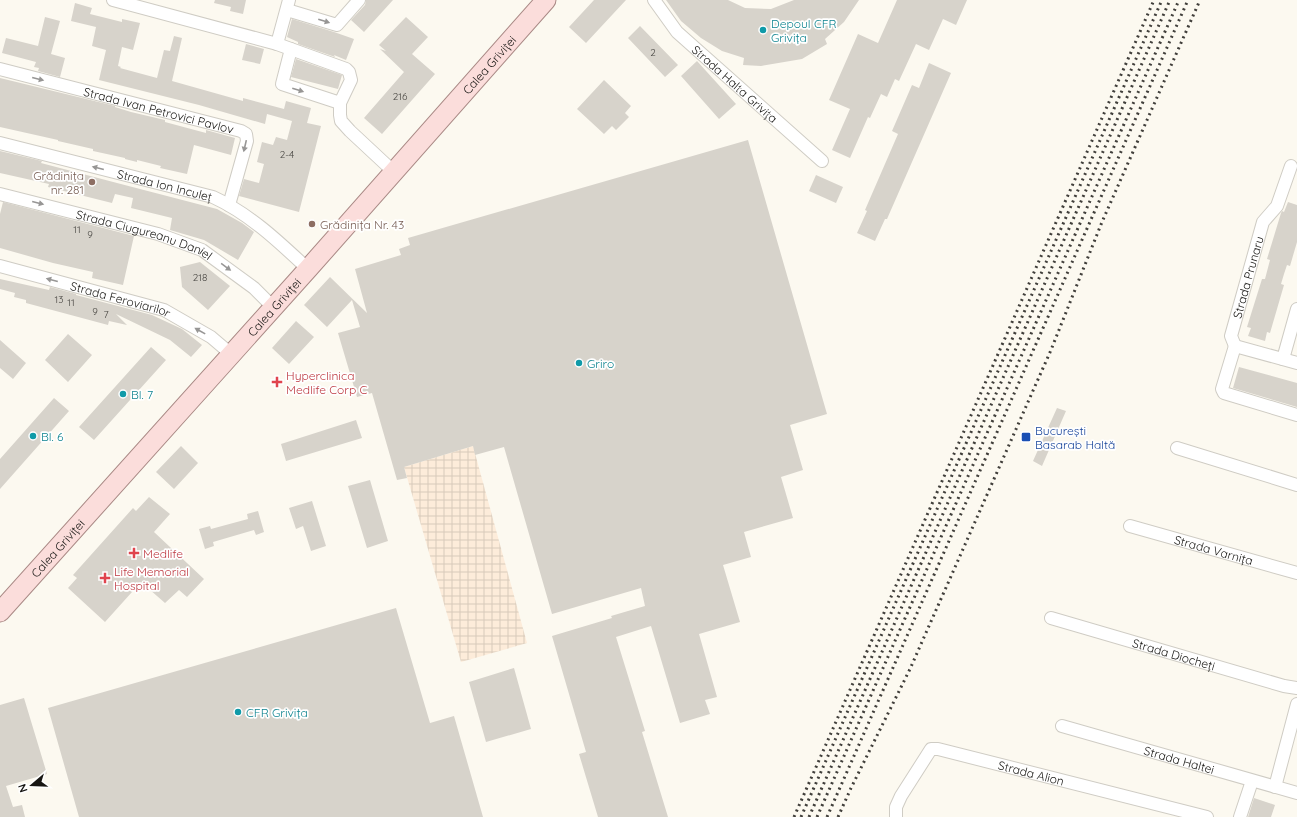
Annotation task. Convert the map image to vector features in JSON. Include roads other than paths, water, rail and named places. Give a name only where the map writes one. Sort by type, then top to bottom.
[{"type":"main road","name":"Calea Griviței","points":[[0,612],[308,269],[546,0]]},
{"type":"street","points":[[113,0],[277,44],[346,69],[349,72],[351,80],[340,103],[341,121],[344,126],[394,172]]},
{"type":"street","points":[[277,44],[288,5],[337,25],[359,0]]},
{"type":"street","name":"Strada Halta Grivița","points":[[654,0],[676,32],[822,161]]},
{"type":"street","points":[[291,49],[282,84],[340,103]]},
{"type":"street","name":"Strada Ivan Petrovici Pavlov","points":[[0,69],[241,131],[246,134],[247,141],[230,205]]},
{"type":"street","name":"Strada Ion Inculeț","points":[[0,143],[213,197],[230,205],[255,222],[308,269]]},
{"type":"street","name":"Strada Prunaru","points":[[1235,346],[1231,336],[1262,222],[1277,206],[1291,166]]},
{"type":"street","name":"Strada Ciugureanu Daniel","points":[[0,194],[158,234],[202,250],[254,288],[273,307]]},
{"type":"street","name":"Strada Feroviarilor","points":[[0,266],[164,310],[211,337],[231,354]]},
{"type":"street","points":[[1283,359],[1297,309]]},
{"type":"street","points":[[1297,363],[1235,346],[1222,391],[1224,393],[1297,415]]},
{"type":"street","points":[[1177,448],[1297,486]]},
{"type":"street","name":"Strada Varnița","points":[[1130,526],[1297,573]]},
{"type":"street","name":"Strada Diocheți","points":[[1051,618],[1276,684],[1297,688]]},
{"type":"street","points":[[1275,787],[1297,704]]},
{"type":"street","name":"Strada Haltei","points":[[1062,726],[1297,793]]},
{"type":"street","name":"Strada Alion","points":[[896,817],[896,807],[901,796],[931,749],[938,749],[1206,817]]},
{"type":"street","points":[[1240,817],[1252,781]]},
{"type":"railway","points":[[794,817],[1154,0]]},
{"type":"railway","points":[[801,817],[1162,0]]},
{"type":"railway","points":[[809,817],[1170,0]]},
{"type":"railway","points":[[817,817],[1179,0]]},
{"type":"railway","points":[[827,817],[1188,0]]},
{"type":"railway","points":[[838,817],[910,669],[1051,350],[1102,222],[1200,0]]},
{"type":"place","name":"Depoul CFR Grivița","points":[[763,30]]},
{"type":"place","name":"Grădinița nr. 281","points":[[92,182]]},
{"type":"place","name":"Grădinița Nr. 43","points":[[312,224]]},
{"type":"place","name":"Griro","points":[[579,363]]},
{"type":"place","name":"Hyperclinica Medlife Corp C","points":[[277,382]]},
{"type":"place","name":"Bl. 7","points":[[123,394]]},
{"type":"place","name":"Bl. 6","points":[[33,436]]},
{"type":"place","name":"București Basarab Haltă","points":[[1026,437]]},
{"type":"place","name":"Medlife","points":[[134,553]]},
{"type":"place","name":"Life Memorial Hospital","points":[[105,578]]},
{"type":"place","name":"CFR Grivița","points":[[238,712]]}]
